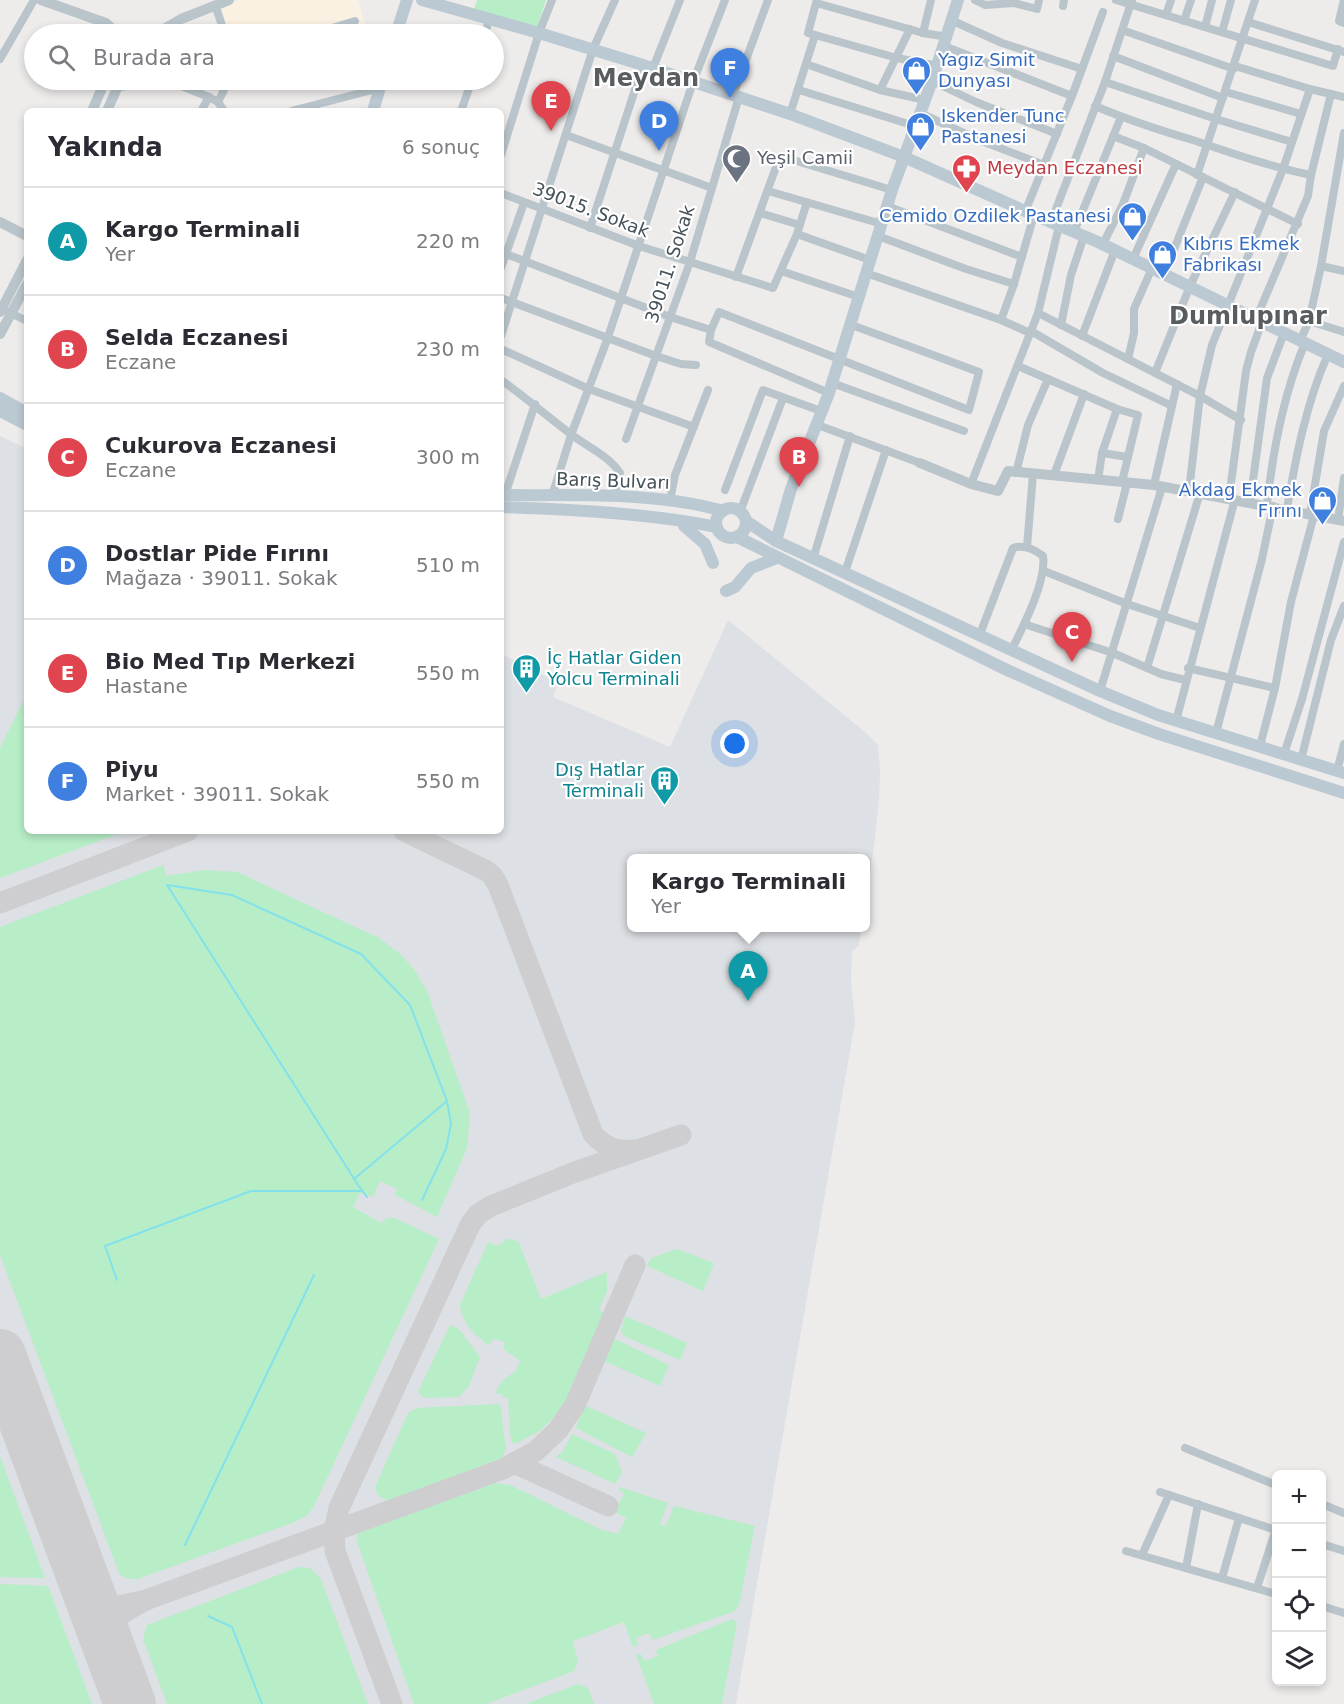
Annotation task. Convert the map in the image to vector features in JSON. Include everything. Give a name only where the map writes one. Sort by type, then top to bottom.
[{"type":"main road","points":[[399,24],[407,0]]},
{"type":"main road","points":[[422,0],[593,49],[790,114],[904,157],[1103,244],[1344,362]]},
{"type":"main road","points":[[776,541],[790,489],[831,388],[892,190],[938,66],[958,0]]},
{"type":"main road","points":[[374,108],[379,90]]},
{"type":"main road","points":[[0,398],[24,411]]},
{"type":"main road","points":[[0,411],[24,423]]},
{"type":"main road","name":"Barış Bulvarı","points":[[504,499],[552,496],[669,500],[700,504],[723,511]]},
{"type":"main road","name":"Barış Bulvarı","points":[[504,499],[554,509],[683,521],[717,527]]},
{"type":"main road","points":[[1341,772],[1176,721],[1100,691],[776,541],[732,508],[723,511],[717,518],[717,527],[724,536],[737,537],[1007,670],[1110,716],[1179,741],[1344,793]]},
{"type":"main road","points":[[737,537],[744,531],[743,516]]},
{"type":"main road","points":[[683,521],[684,526],[706,546],[713,563]]},
{"type":"main road","points":[[726,591],[735,587],[751,568],[777,558]]},
{"type":"street","points":[[0,59],[34,0]]},
{"type":"street","points":[[41,0],[62,4],[107,24]]},
{"type":"street","points":[[172,24],[215,3],[229,0]]},
{"type":"street","points":[[504,145],[539,33],[552,0]]},
{"type":"street","points":[[504,327],[593,49],[615,0]]},
{"type":"street","points":[[591,228],[615,153],[648,67],[680,0]]},
{"type":"street","points":[[552,496],[608,340],[693,82],[725,0]]},
{"type":"street","name":"39011. Sokak","points":[[626,439],[690,262],[736,96],[768,0]]},
{"type":"street","points":[[923,33],[931,0]]},
{"type":"street","points":[[975,0],[985,5],[1000,2],[1014,3],[1037,9],[1039,0]]},
{"type":"street","points":[[1116,0],[1333,66],[1341,50],[1248,22]]},
{"type":"street","points":[[1166,15],[1171,0]]},
{"type":"street","points":[[1184,21],[1191,0]]},
{"type":"street","points":[[1205,27],[1212,0]]},
{"type":"street","points":[[1222,32],[1231,0]]},
{"type":"street","points":[[1164,274],[1200,176],[1255,0]]},
{"type":"street","points":[[1344,0],[1339,21],[1344,23]]},
{"type":"street","points":[[215,3],[222,24]]},
{"type":"street","points":[[938,66],[897,58],[808,33],[816,3],[923,33],[1072,96]]},
{"type":"street","points":[[971,484],[1038,313],[1055,224],[1132,3]]},
{"type":"street","points":[[1000,320],[1022,256],[1029,213],[1044,165],[1103,12]]},
{"type":"street","points":[[488,24],[489,20]]},
{"type":"street","points":[[346,24],[356,21]]},
{"type":"street","points":[[953,21],[1002,43],[1082,69]]},
{"type":"street","points":[[880,90],[910,29]]},
{"type":"street","points":[[1122,30],[1234,67],[1344,97]]},
{"type":"street","points":[[790,114],[815,35]]},
{"type":"street","points":[[1113,56],[1225,95],[1302,114]]},
{"type":"street","points":[[806,64],[880,90],[926,100]]},
{"type":"street","points":[[932,81],[976,102],[1057,134]]},
{"type":"street","points":[[1105,82],[1292,142]]},
{"type":"street","points":[[1147,668],[1195,492],[1200,396],[1212,345],[1268,210],[1310,89]]},
{"type":"street","points":[[93,108],[100,90]]},
{"type":"street","points":[[108,108],[116,90]]},
{"type":"street","points":[[191,90],[218,102],[222,108]]},
{"type":"street","points":[[218,102],[224,90]]},
{"type":"street","points":[[301,108],[361,90]]},
{"type":"street","points":[[462,108],[468,90]]},
{"type":"street","points":[[799,90],[915,126]]},
{"type":"street","points":[[1176,721],[1232,499],[1246,371],[1259,321],[1308,196],[1331,94]]},
{"type":"street","points":[[203,108],[209,97]]},
{"type":"street","points":[[1095,106],[1121,117],[1283,169],[1311,175]]},
{"type":"street","points":[[920,113],[979,140],[1044,165]]},
{"type":"street","points":[[1061,325],[1079,234],[1121,117]]},
{"type":"street","points":[[1216,733],[1270,506],[1272,458],[1292,374],[1309,321],[1344,133]]},
{"type":"street","points":[[566,135],[712,188]]},
{"type":"street","points":[[1113,136],[1144,148],[1298,224]]},
{"type":"street","points":[[1103,244],[1123,204],[1144,148]]},
{"type":"street","points":[[736,277],[780,156],[892,190]]},
{"type":"street","points":[[1134,259],[1176,164]]},
{"type":"street","points":[[768,191],[807,202],[880,230],[966,269],[1014,284]]},
{"type":"street","points":[[1155,373],[1190,286],[1235,192]]},
{"type":"street","name":"39015. Sokak","points":[[504,194],[639,246],[773,288],[782,271]]},
{"type":"street","points":[[1333,194],[1344,196]]},
{"type":"street","points":[[807,202],[782,271],[859,297]]},
{"type":"street","points":[[524,203],[504,253],[711,330]]},
{"type":"street","points":[[887,206],[1022,256]]},
{"type":"street","points":[[760,213],[800,225]]},
{"type":"street","points":[[0,222],[24,234]]},
{"type":"street","points":[[797,234],[870,260]]},
{"type":"street","points":[[1082,336],[1115,250]]},
{"type":"street","points":[[0,334],[3,310],[24,266]]},
{"type":"street","points":[[1321,266],[1344,271]]},
{"type":"street","points":[[1128,359],[1134,333],[1134,309],[1152,268]]},
{"type":"street","points":[[866,273],[1031,332],[1103,373],[1172,406]]},
{"type":"street","points":[[3,310],[24,287]]},
{"type":"street","points":[[504,299],[608,340],[681,364],[696,364]]},
{"type":"street","points":[[3,310],[24,320]]},
{"type":"street","points":[[849,324],[979,372],[969,410],[719,312],[711,330],[709,342],[831,388],[964,431]]},
{"type":"street","points":[[1038,313],[1200,396],[1241,420]]},
{"type":"street","points":[[1309,321],[1344,332]]},
{"type":"street","points":[[1250,502],[1267,378],[1284,333]]},
{"type":"street","points":[[504,350],[589,388],[694,427]]},
{"type":"street","points":[[1287,509],[1297,450],[1317,379],[1328,354]]},
{"type":"street","points":[[1018,366],[1116,409],[1137,415],[1118,519]]},
{"type":"street","points":[[1016,473],[1028,425],[1048,379]]},
{"type":"street","points":[[504,382],[615,465],[620,473],[614,497]]},
{"type":"street","points":[[1100,691],[1127,604],[1158,486],[1177,384]]},
{"type":"street","points":[[1260,746],[1275,688],[1291,602],[1312,514],[1324,431],[1344,386]]},
{"type":"street","points":[[669,500],[675,475],[708,390]]},
{"type":"street","points":[[725,489],[763,390],[821,411]]},
{"type":"street","points":[[1054,475],[1084,394]]},
{"type":"street","points":[[743,516],[783,398]]},
{"type":"street","points":[[504,493],[535,404]]},
{"type":"street","points":[[1098,480],[1102,453],[1116,409]]},
{"type":"street","points":[[815,424],[971,484],[998,491],[1008,471],[1158,486],[1341,520],[1344,478]]},
{"type":"street","points":[[813,559],[850,436]]},
{"type":"street","points":[[844,572],[886,450]]},
{"type":"street","points":[[1102,453],[1128,457]]},
{"type":"street","points":[[1028,548],[1033,474]]},
{"type":"street","points":[[1284,754],[1302,699],[1344,542]]},
{"type":"street","points":[[980,634],[1013,548],[1019,546],[1028,548],[1043,556],[1044,571],[1012,649]]},
{"type":"street","points":[[1044,571],[1127,604],[1200,628]]},
{"type":"street","points":[[1301,760],[1329,649],[1344,606]]},
{"type":"street","points":[[1024,624],[1113,653],[1161,674],[1185,680]]},
{"type":"street","points":[[1188,668],[1275,688]]},
{"type":"street","points":[[1341,772],[1344,744]]},
{"type":"street","points":[[1185,1448],[1272,1483]]},
{"type":"street","points":[[1142,1555],[1164,1493],[1272,1528]]},
{"type":"street","points":[[1186,1568],[1197,1504]]},
{"type":"street","points":[[1326,1505],[1344,1513]]},
{"type":"street","points":[[1222,1578],[1239,1518]]},
{"type":"street","points":[[1257,1588],[1272,1541]]},
{"type":"street","points":[[1326,1545],[1344,1551]]},
{"type":"street","points":[[1126,1551],[1272,1593]]},
{"type":"street","points":[[1326,1607],[1344,1612]]},
{"type":"shaded area","points":[[239,0],[358,0],[365,24],[226,24],[222,8]]},
{"type":"shaded area","points":[[0,436],[24,448],[24,834],[504,834],[504,655],[558,682],[553,697],[670,747],[728,620],[865,732],[878,745],[880,771],[870,872],[870,854],[627,854],[627,932],[861,932],[859,946],[852,951],[851,983],[855,1022],[736,1704],[0,1704]]},
{"type":"green space","points":[[477,0],[546,0],[537,29],[473,12]]},
{"type":"green space","points":[[24,699],[24,834],[117,834],[0,878],[0,748]]},
{"type":"green space","points":[[163,865],[167,876],[205,870],[237,872],[379,938],[399,953],[414,969],[427,991],[470,1113],[467,1148],[437,1217],[395,1195],[397,1189],[380,1181],[373,1197],[360,1193],[353,1207],[381,1223],[387,1218],[395,1218],[439,1239],[313,1508],[306,1516],[292,1523],[138,1579],[132,1579],[125,1578],[119,1573],[0,1255],[0,927]]},
{"type":"green space","points":[[507,1239],[513,1239],[519,1243],[541,1299],[607,1272],[607,1291],[599,1310],[608,1315],[563,1408],[540,1431],[517,1443],[512,1443],[511,1439],[508,1397],[502,1397],[502,1393],[496,1394],[501,1383],[517,1370],[521,1361],[503,1349],[505,1342],[493,1339],[490,1345],[479,1338],[466,1323],[460,1305],[488,1242],[498,1246]]},
{"type":"green space","points":[[677,1249],[714,1263],[703,1291],[647,1266],[651,1258]]},
{"type":"green space","points":[[625,1316],[687,1343],[680,1360],[624,1336],[621,1331]]},
{"type":"green space","points":[[450,1325],[458,1328],[480,1357],[469,1386],[459,1397],[424,1398],[418,1392]]},
{"type":"green space","points":[[615,1339],[669,1365],[660,1386],[604,1361]]},
{"type":"green space","points":[[500,1404],[506,1449],[502,1458],[388,1501],[375,1490],[408,1413],[417,1408]]},
{"type":"green space","points":[[584,1405],[646,1433],[632,1457],[576,1428]]},
{"type":"green space","points":[[572,1434],[615,1454],[622,1472],[615,1484],[556,1457],[563,1451]]},
{"type":"green space","points":[[0,1456],[45,1578],[0,1577]]},
{"type":"green space","points":[[484,1484],[510,1485],[602,1530],[618,1534],[626,1518],[615,1512],[624,1493],[619,1490],[620,1487],[668,1503],[660,1524],[666,1526],[674,1506],[755,1526],[739,1605],[735,1611],[653,1640],[649,1633],[636,1638],[638,1645],[633,1647],[624,1622],[573,1641],[578,1661],[574,1671],[486,1704],[414,1704],[356,1539],[359,1533],[471,1491],[482,1489]]},
{"type":"green space","points":[[299,1567],[310,1568],[321,1579],[368,1704],[167,1704],[143,1639],[147,1625]]},
{"type":"green space","points":[[0,1584],[48,1586],[92,1704],[0,1704]]},
{"type":"green space","points":[[732,1619],[737,1623],[722,1704],[654,1704],[636,1655],[641,1654],[644,1661],[658,1656],[656,1650]]},
{"type":"green space","points":[[578,1684],[588,1688],[594,1704],[526,1704]]},
{"type":"waterway","points":[[367,1197],[167,885],[232,895],[361,954],[410,1005],[447,1101]]},
{"type":"waterway","points":[[354,1179],[447,1101],[451,1124],[446,1149],[422,1200]]},
{"type":"waterway","points":[[117,1280],[105,1246],[251,1191],[361,1191]]},
{"type":"waterway","points":[[185,1545],[314,1275]]},
{"type":"waterway","points":[[208,1616],[232,1627],[262,1704]]},
{"type":"taxiway","points":[[0,903],[180,834]]},
{"type":"taxiway","points":[[410,834],[492,875],[498,885],[593,1134],[611,1148],[634,1150]]},
{"type":"taxiway","points":[[392,1704],[335,1551],[334,1531],[339,1508],[470,1225],[478,1214],[491,1206],[575,1172],[681,1135]]},
{"type":"taxiway","points":[[146,1600],[503,1469],[536,1451],[558,1430],[575,1405],[635,1265]]},
{"type":"taxiway","points":[[514,1463],[608,1506]]},
{"type":"taxiway","points":[[86,1586],[105,1605],[119,1606],[146,1600],[113,1622],[107,1636],[108,1644]]},
{"type":"runway","points":[[0,1355],[130,1704]]},
{"type":"place","name":"Yagız Simit Dunyası","points":[[917,96]]},
{"type":"place","name":"Piyu","points":[[730,98]]},
{"type":"place","name":"Bio Med Tıp Merkezi","points":[[551,131]]},
{"type":"place","name":"Dostlar Pide Fırını","points":[[659,151]]},
{"type":"place","name":"Iskender Tunc Pastanesi","points":[[920,152]]},
{"type":"place","name":"Yeşil Camii","points":[[736,184]]},
{"type":"place","name":"Meydan Eczanesi","points":[[966,194]]},
{"type":"place","name":"Cemido Ozdilek Pastanesi","points":[[1132,242]]},
{"type":"place","name":"Kıbrıs Ekmek Fabrikası","points":[[1162,280]]},
{"type":"place","name":"Selda Eczanesi","points":[[799,487]]},
{"type":"place","name":"Akdag Ekmek Fırını","points":[[1323,526]]},
{"type":"place","name":"Cukurova Eczanesi","points":[[1072,662]]},
{"type":"place","name":"İç Hatlar Giden Yolcu Terminali","points":[[526,694]]},
{"type":"place","name":"Dış Hatlar Terminali","points":[[665,806]]},
{"type":"place","name":"Kargo Terminali","points":[[748,1001]]},
{"type":"district","name":"Meydan","points":[[646,78]]},
{"type":"district","name":"Dumlupınar","points":[[1248,316]]}]
